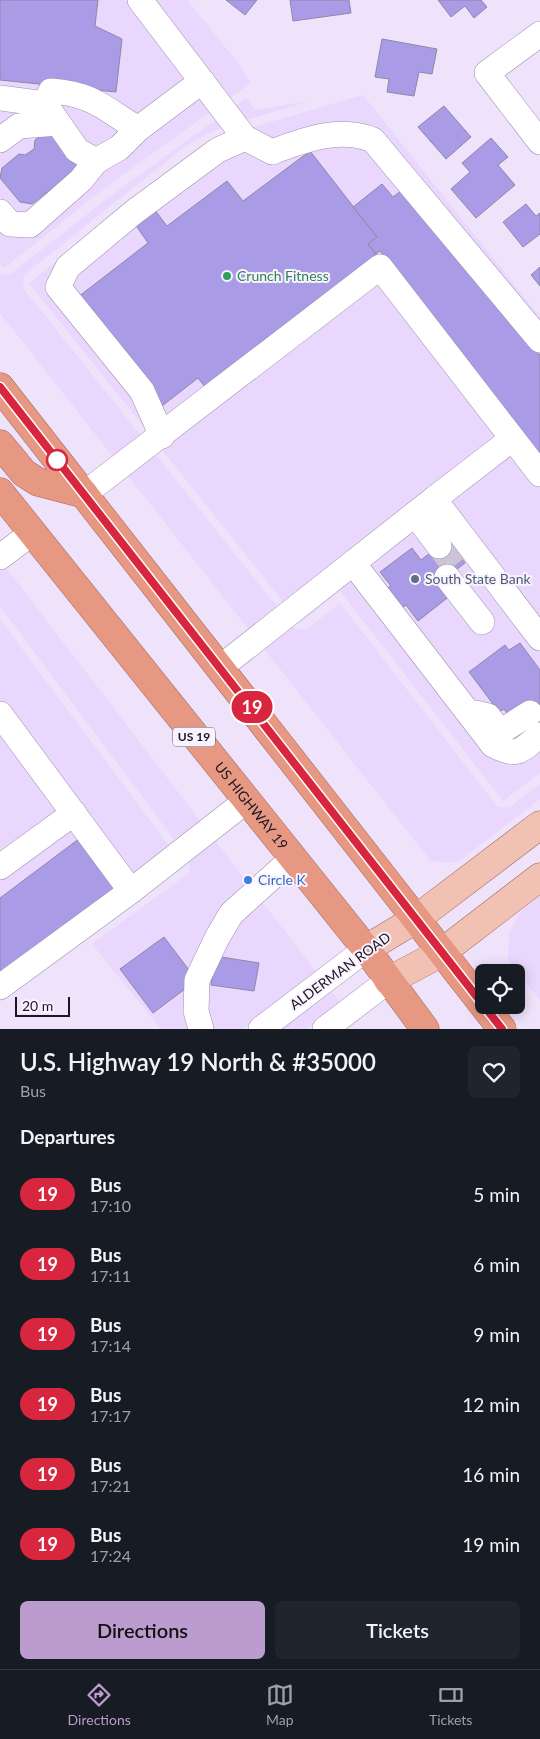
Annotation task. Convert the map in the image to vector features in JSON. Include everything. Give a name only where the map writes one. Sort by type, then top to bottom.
[{"type":"highway","points":[[0,387],[221,667],[441,953],[502,1029]]},
{"type":"highway","points":[[0,444],[24,473],[38,482],[84,494]]},
{"type":"highway","name":"US HIGHWAY 19","points":[[0,492],[366,949],[388,982],[425,1029]]},
{"type":"main road","name":"ALDERMAN ROAD","points":[[366,949],[416,919],[540,825]]},
{"type":"main road","points":[[388,982],[441,953],[540,877]]},
{"type":"street","points":[[140,0],[245,138],[272,152],[326,135],[360,134],[374,140],[540,340]]},
{"type":"street","points":[[540,34],[487,72],[540,142]]},
{"type":"street","points":[[0,212],[10,224],[30,225],[81,180],[96,161],[119,148],[138,129],[202,82]]},
{"type":"street","points":[[96,161],[77,150],[51,113],[51,91],[73,92],[99,102],[138,129]]},
{"type":"street","points":[[0,98],[51,113]]},
{"type":"street","points":[[0,140],[19,126],[51,113]]},
{"type":"street","points":[[162,436],[142,391],[58,287],[68,268],[134,212],[218,150],[245,138]]},
{"type":"street","points":[[84,494],[380,267],[540,474]]},
{"type":"street","points":[[221,667],[512,438]]},
{"type":"street","points":[[434,499],[540,638]]},
{"type":"street","points":[[410,518],[434,550]]},
{"type":"street","points":[[0,557],[32,532]]},
{"type":"street","points":[[353,563],[493,745],[508,753],[519,751],[540,735]]},
{"type":"street","points":[[452,573],[487,618]]},
{"type":"street","points":[[467,711],[488,716],[497,728],[505,729],[530,713]]},
{"type":"street","points":[[0,714],[131,892]]},
{"type":"street","points":[[0,987],[131,892],[246,801]]},
{"type":"street","points":[[0,867],[74,813]]},
{"type":"street","points":[[201,1029],[196,1011],[197,980],[217,938],[231,914],[292,859]]},
{"type":"street","name":"ALDERMAN ROAD","points":[[260,1029],[366,949]]},
{"type":"street","points":[[325,1029],[388,982]]},
{"type":"shaded area","points":[[0,0],[187,0],[238,63],[251,83],[110,184],[4,268],[0,264]]},
{"type":"shaded area","points":[[363,95],[540,317],[540,773],[503,801],[340,591],[300,623],[29,283],[197,149],[226,135]]},
{"type":"shaded area","points":[[246,98],[255,110],[309,101],[223,127],[191,142],[24,275],[23,288],[294,628],[306,630],[340,603],[497,806],[509,808],[540,784],[540,799],[459,861],[446,863],[430,860],[0,313],[0,274],[9,275],[116,192]]},
{"type":"shaded area","points":[[0,560],[317,973],[243,1029],[161,1029],[92,944],[189,873],[190,861],[0,606]]},
{"type":"shaded area","points":[[0,619],[183,865],[0,1002]]},
{"type":"shaded area","points":[[540,896],[540,1000],[525,981],[525,964],[512,964],[508,959],[509,933],[521,911]]},
{"type":"shaded area","points":[[330,989],[341,1003],[307,1029],[278,1029]]},
{"type":"building","points":[[0,0],[98,0],[95,26],[122,39],[116,92],[0,80]]},
{"type":"building","points":[[226,0],[257,0],[245,15]]},
{"type":"building","points":[[290,0],[349,0],[351,13],[293,21]]},
{"type":"building","points":[[438,0],[481,0],[487,7],[474,18],[465,6],[451,17]]},
{"type":"building","points":[[382,39],[437,49],[432,74],[419,72],[414,96],[387,92],[389,79],[375,77]]},
{"type":"building","points":[[444,106],[471,137],[446,159],[418,127]]},
{"type":"building","points":[[44,133],[56,135],[77,161],[75,171],[62,203],[51,189],[32,204],[20,202],[0,178],[2,168],[19,154],[25,155],[34,149],[35,140]]},
{"type":"building","points":[[491,138],[508,157],[498,165],[515,185],[476,218],[451,189],[470,172],[462,163]]},
{"type":"building","name":"Crunch Fitness","points":[[310,151],[377,237],[368,244],[376,254],[205,387],[198,378],[162,406],[78,297],[148,243],[135,224],[154,209],[167,226],[227,181],[243,201]]},
{"type":"building","points":[[382,184],[393,197],[407,186],[540,355],[540,455],[380,251],[376,254],[368,244],[377,237],[353,207]]},
{"type":"building","points":[[526,204],[536,216],[540,213],[540,234],[523,247],[503,222]]},
{"type":"building","points":[[540,267],[540,286],[531,275]]},
{"type":"building","name":"South State Bank","points":[[447,540],[465,563],[440,582],[451,595],[418,621],[406,605],[402,608],[387,588],[391,586],[380,572],[412,548],[421,560]]},
{"type":"building","points":[[520,643],[540,670],[540,718],[511,719],[504,709],[499,712],[469,672],[505,645],[509,650]]},
{"type":"building","points":[[80,838],[117,888],[0,975],[0,898]]},
{"type":"building","points":[[164,937],[189,970],[185,989],[153,1013],[120,969]]},
{"type":"building","points":[[215,956],[259,963],[254,991],[211,985]]},
{"type":"tunnel","points":[[439,546],[457,569]]},
{"type":"bus line","name":"19","points":[[0,387],[221,667],[441,953],[502,1029]]},
{"type":"place","name":"Crunch Fitness","points":[[227,276]]},
{"type":"place","name":"South State Bank","points":[[415,579]]},
{"type":"place","name":"Circle K","points":[[248,880]]}]
